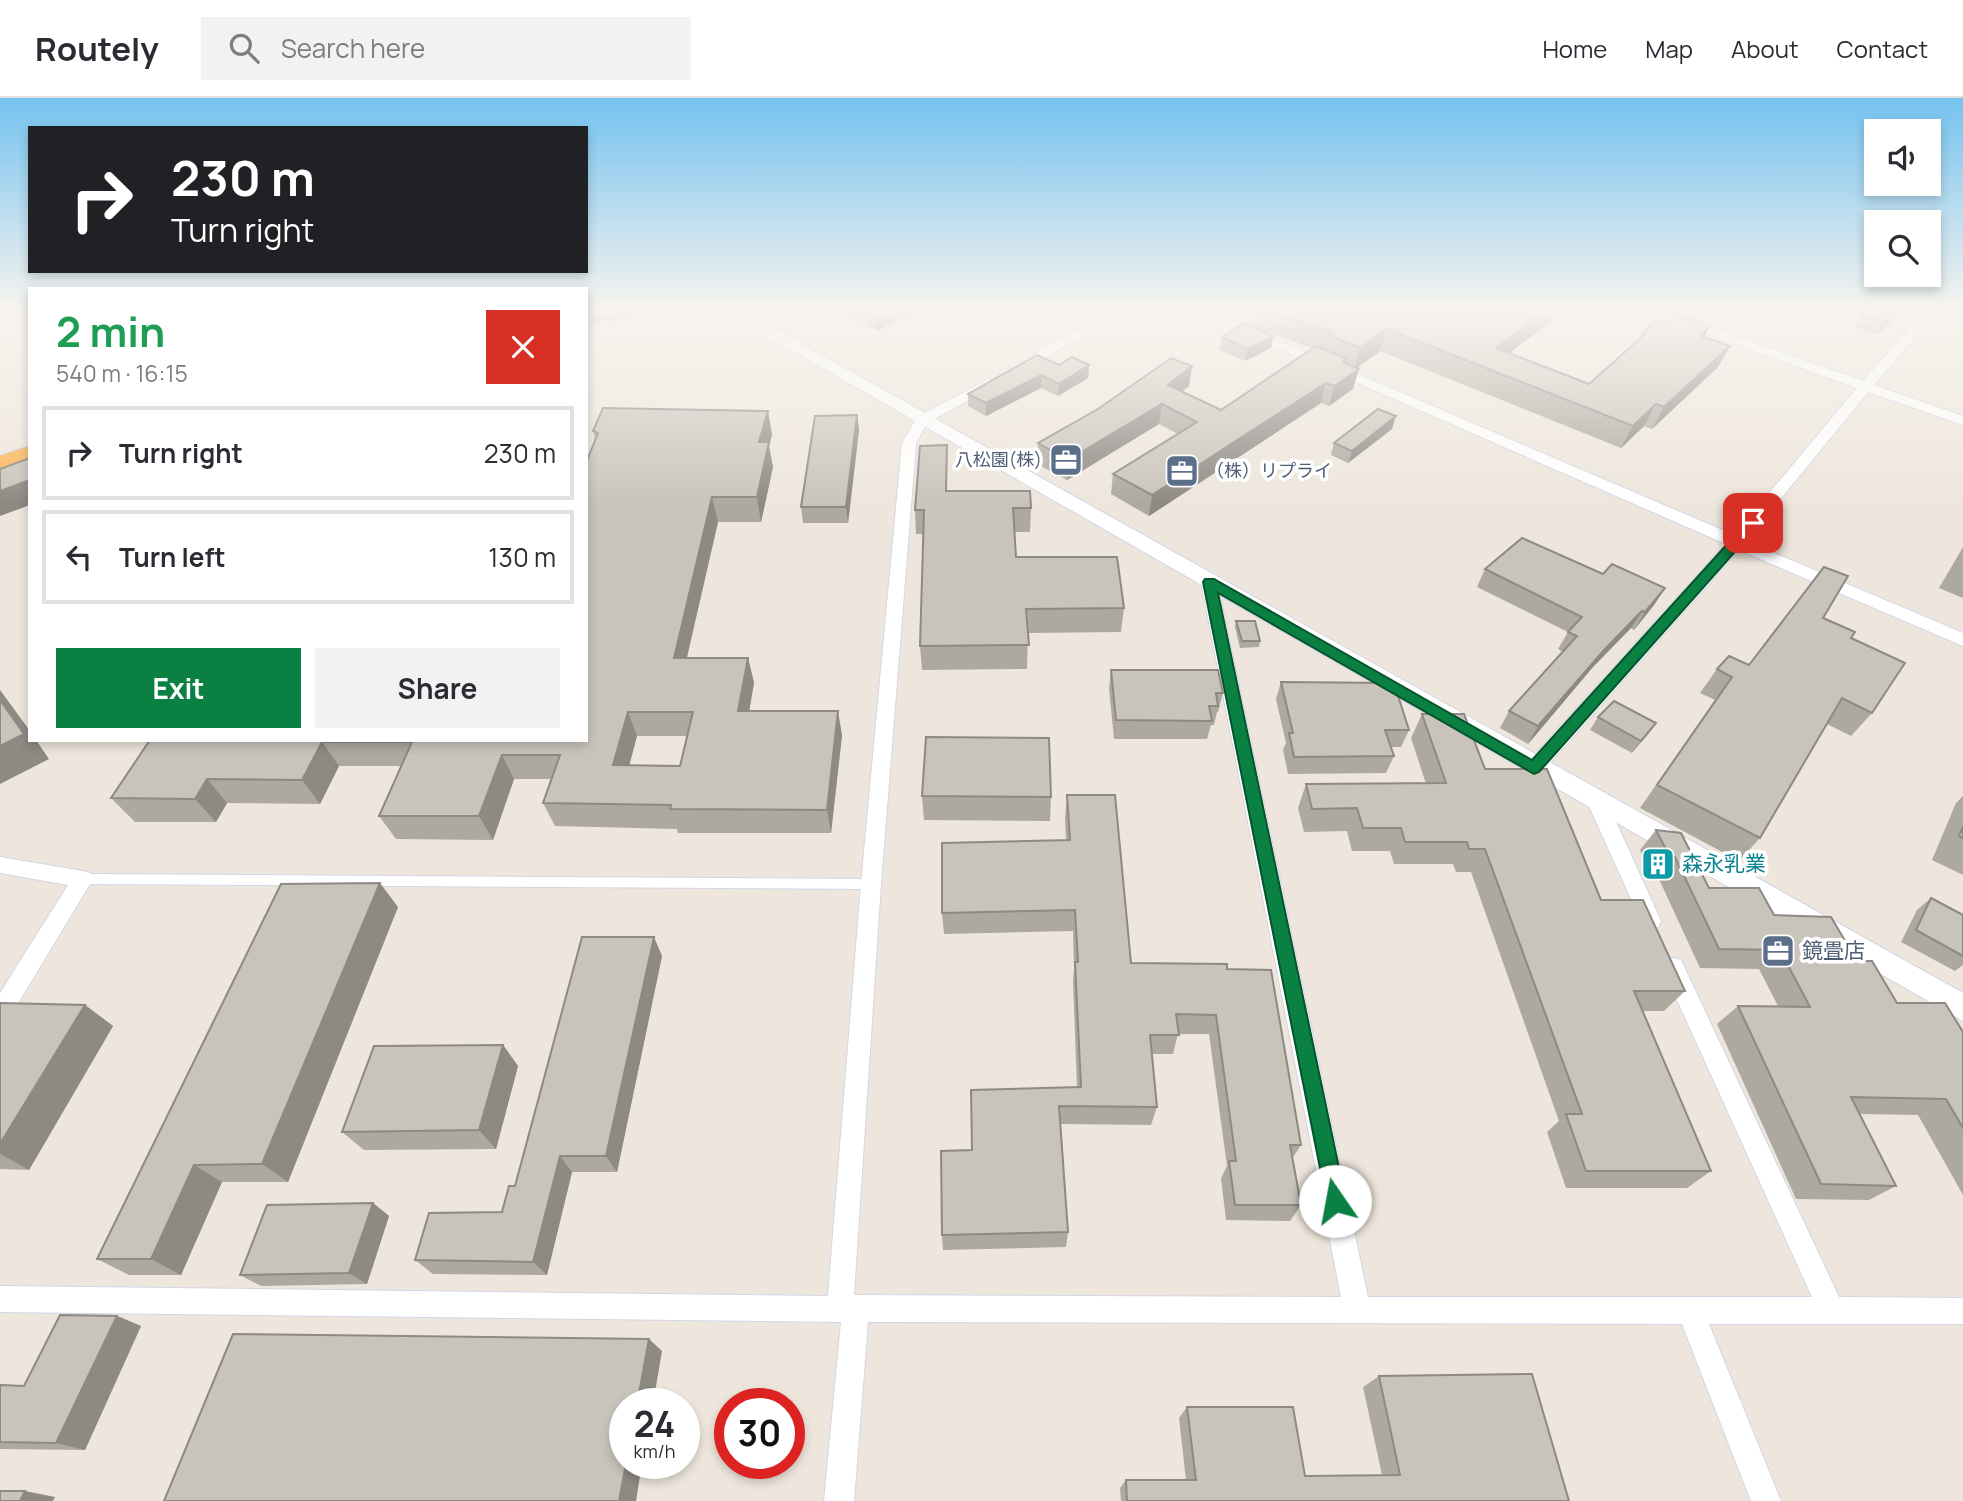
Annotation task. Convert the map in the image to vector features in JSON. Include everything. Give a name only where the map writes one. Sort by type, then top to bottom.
[{"type":"highway","points":[[0,464],[28,454]]},
{"type":"street","points":[[839,373],[1963,1008]]},
{"type":"street","points":[[839,1501],[871,884],[909,443],[922,420],[1007,373]]},
{"type":"street","points":[[1343,373],[1963,640]]},
{"type":"street","points":[[1826,373],[1963,421]]},
{"type":"street","points":[[1534,768],[1737,542],[1877,373]]},
{"type":"street","points":[[1209,582],[1357,1308]]},
{"type":"street","points":[[1598,804],[1831,1310]]},
{"type":"street","points":[[0,865],[16,870],[83,879],[0,1013]]},
{"type":"street","points":[[0,1298],[848,1309],[1963,1311]]},
{"type":"street","points":[[1691,1312],[1766,1501]]},
{"type":"lane","points":[[83,879],[871,884]]},
{"type":"building","points":[[1004,373],[1076,373],[1059,384],[1041,375],[986,403],[968,394]]},
{"type":"building","points":[[1149,373],[1183,373],[1168,385],[1221,410],[1275,373],[1352,373],[1334,386],[1326,383],[1152,495],[1113,474],[1197,422],[1162,404],[1068,460],[1038,443],[1098,409]]},
{"type":"building","points":[[1500,373],[1562,373],[1589,384],[1601,373],[1700,373],[1664,407],[1656,404],[1633,426]]},
{"type":"building","points":[[603,408],[768,411],[759,442],[769,442],[757,497],[712,497],[674,658],[748,658],[738,711],[838,711],[827,810],[670,809],[671,805],[543,803],[560,755],[502,755],[479,816],[379,816],[412,742],[588,742],[588,458],[598,433],[593,431]],"holes":[[[628,712],[693,712],[680,766],[613,765]]]},
{"type":"building","points":[[1378,409],[1396,416],[1352,451],[1334,443]]},
{"type":"building","points":[[857,415],[846,507],[801,507],[815,416]]},
{"type":"building","points":[[947,445],[946,491],[1030,491],[1031,508],[1013,508],[1016,557],[1117,557],[1124,608],[1026,609],[1029,645],[920,646],[924,510],[915,510],[920,446]]},
{"type":"building","points":[[28,459],[28,481],[0,491],[0,469]]},
{"type":"building","points":[[1522,538],[1603,574],[1612,564],[1665,588],[1645,612],[1642,611],[1604,650],[1538,726],[1509,711],[1577,636],[1568,632],[1582,617],[1485,569]]},
{"type":"building","points":[[1824,567],[1848,576],[1823,618],[1855,632],[1851,638],[1905,663],[1872,713],[1842,698],[1760,838],[1657,785],[1732,677],[1717,669],[1729,656],[1749,665]]},
{"type":"building","points":[[1236,621],[1255,621],[1260,641],[1242,641]]},
{"type":"building","points":[[1111,670],[1218,670],[1223,693],[1216,693],[1218,706],[1209,706],[1212,721],[1116,720]]},
{"type":"building","points":[[1281,682],[1394,683],[1409,730],[1385,730],[1394,756],[1294,757],[1289,733],[1293,733]]},
{"type":"building","points":[[0,700],[24,734],[0,746]]},
{"type":"building","points":[[1614,701],[1656,723],[1641,741],[1598,717]]},
{"type":"building","points":[[1422,714],[1464,714],[1485,769],[1547,769],[1601,900],[1643,900],[1685,991],[1634,991],[1711,1171],[1586,1171],[1566,1114],[1582,1114],[1485,849],[1469,849],[1467,842],[1405,842],[1401,828],[1363,828],[1357,808],[1312,809],[1306,784],[1446,783]]},
{"type":"building","points":[[926,737],[1049,738],[1051,797],[922,796]]},
{"type":"building","points":[[149,742],[322,742],[302,780],[207,779],[195,799],[111,798]]},
{"type":"building","points":[[1067,795],[1115,795],[1131,963],[1227,964],[1227,969],[1271,970],[1301,1145],[1290,1145],[1301,1205],[1235,1205],[1229,1161],[1236,1161],[1216,1015],[1176,1014],[1179,1035],[1150,1035],[1157,1107],[1059,1106],[1068,1232],[942,1235],[941,1151],[972,1150],[971,1090],[1081,1087],[1075,910],[942,913],[942,843],[1070,840]]},
{"type":"building","points":[[1656,830],[1681,833],[1709,888],[1759,888],[1774,915],[1831,917],[1857,961],[1872,961],[1897,1003],[1945,1003],[1963,1032],[1963,1128],[1946,1099],[1851,1097],[1896,1186],[1821,1184],[1738,1006],[1810,1007],[1780,950],[1719,949],[1675,857],[1670,857]]},
{"type":"building","points":[[380,883],[262,1164],[194,1165],[151,1259],[97,1259],[281,884]]},
{"type":"building","points":[[1931,898],[1963,915],[1963,956],[1916,930]]},
{"type":"building","points":[[582,937],[654,937],[606,1156],[560,1156],[533,1262],[415,1260],[429,1213],[502,1212],[509,1186],[515,1186]]},
{"type":"building","points":[[0,1003],[85,1005],[0,1144]]},
{"type":"building","points":[[503,1045],[479,1130],[342,1132],[374,1046]]},
{"type":"building","points":[[373,1203],[349,1273],[240,1275],[267,1205]]},
{"type":"building","points":[[60,1315],[117,1316],[56,1443],[0,1442],[0,1385],[24,1386]]},
{"type":"building","points":[[233,1334],[649,1339],[640,1388],[609,1388],[609,1479],[623,1479],[619,1501],[164,1501]]},
{"type":"building","points":[[1532,1374],[1569,1501],[1127,1501],[1126,1480],[1196,1480],[1187,1407],[1293,1407],[1305,1476],[1400,1475],[1379,1376]]},
{"type":"building","points":[[0,1491],[25,1491],[20,1501],[0,1501]]},
{"type":"place","name":"八松園(株)","points":[[1066,460]]},
{"type":"place","name":"（株）リプライ","points":[[1182,471]]},
{"type":"place","name":"森永乳業","points":[[1658,864]]},
{"type":"place","name":"鏡畳店","points":[[1778,951]]},
{"type":"route","points":[[1335,1201],[1209,582],[1534,768],[1753,523]]}]
